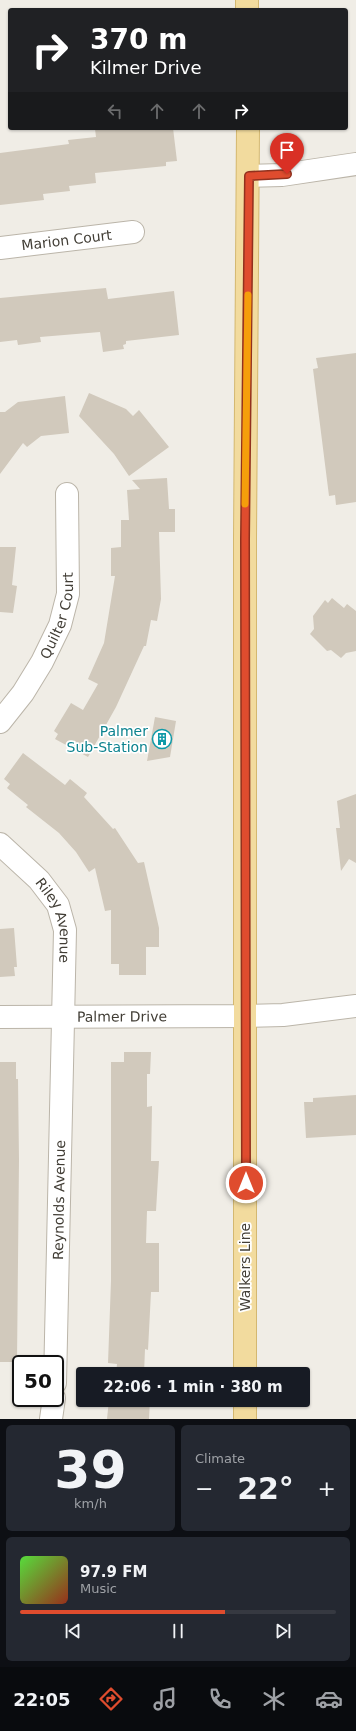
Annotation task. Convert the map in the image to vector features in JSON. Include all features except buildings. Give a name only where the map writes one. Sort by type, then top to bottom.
[{"type":"main road","name":"Walkers Line","points":[[245,1367],[245,539],[249,176],[248,130]]},
{"type":"main road","points":[[245,1407],[245,1419]]},
{"type":"street","points":[[249,176],[282,175],[356,164]]},
{"type":"street","name":"Marion Court","points":[[0,248],[133,232]]},
{"type":"street","name":"Quilter Court","points":[[0,722],[23,693],[42,662],[60,625],[68,594],[67,494]]},
{"type":"street","name":"Riley Avenue","points":[[0,844],[40,880],[58,905],[64,930],[64,1016]]},
{"type":"street","name":"Palmer Drive","points":[[0,1017],[283,1015],[356,1006]]},
{"type":"street","name":"Reynolds Avenue","points":[[56,1355],[64,1016]]},
{"type":"street","points":[[51,1419],[53,1407]]},
{"type":"slow traffic","points":[[245,504],[248,295]]},
{"type":"place","name":"Palmer Sub-Station","points":[[162,739]]},
{"type":"route","points":[[246,1183],[245,539],[249,176],[287,174]]}]
